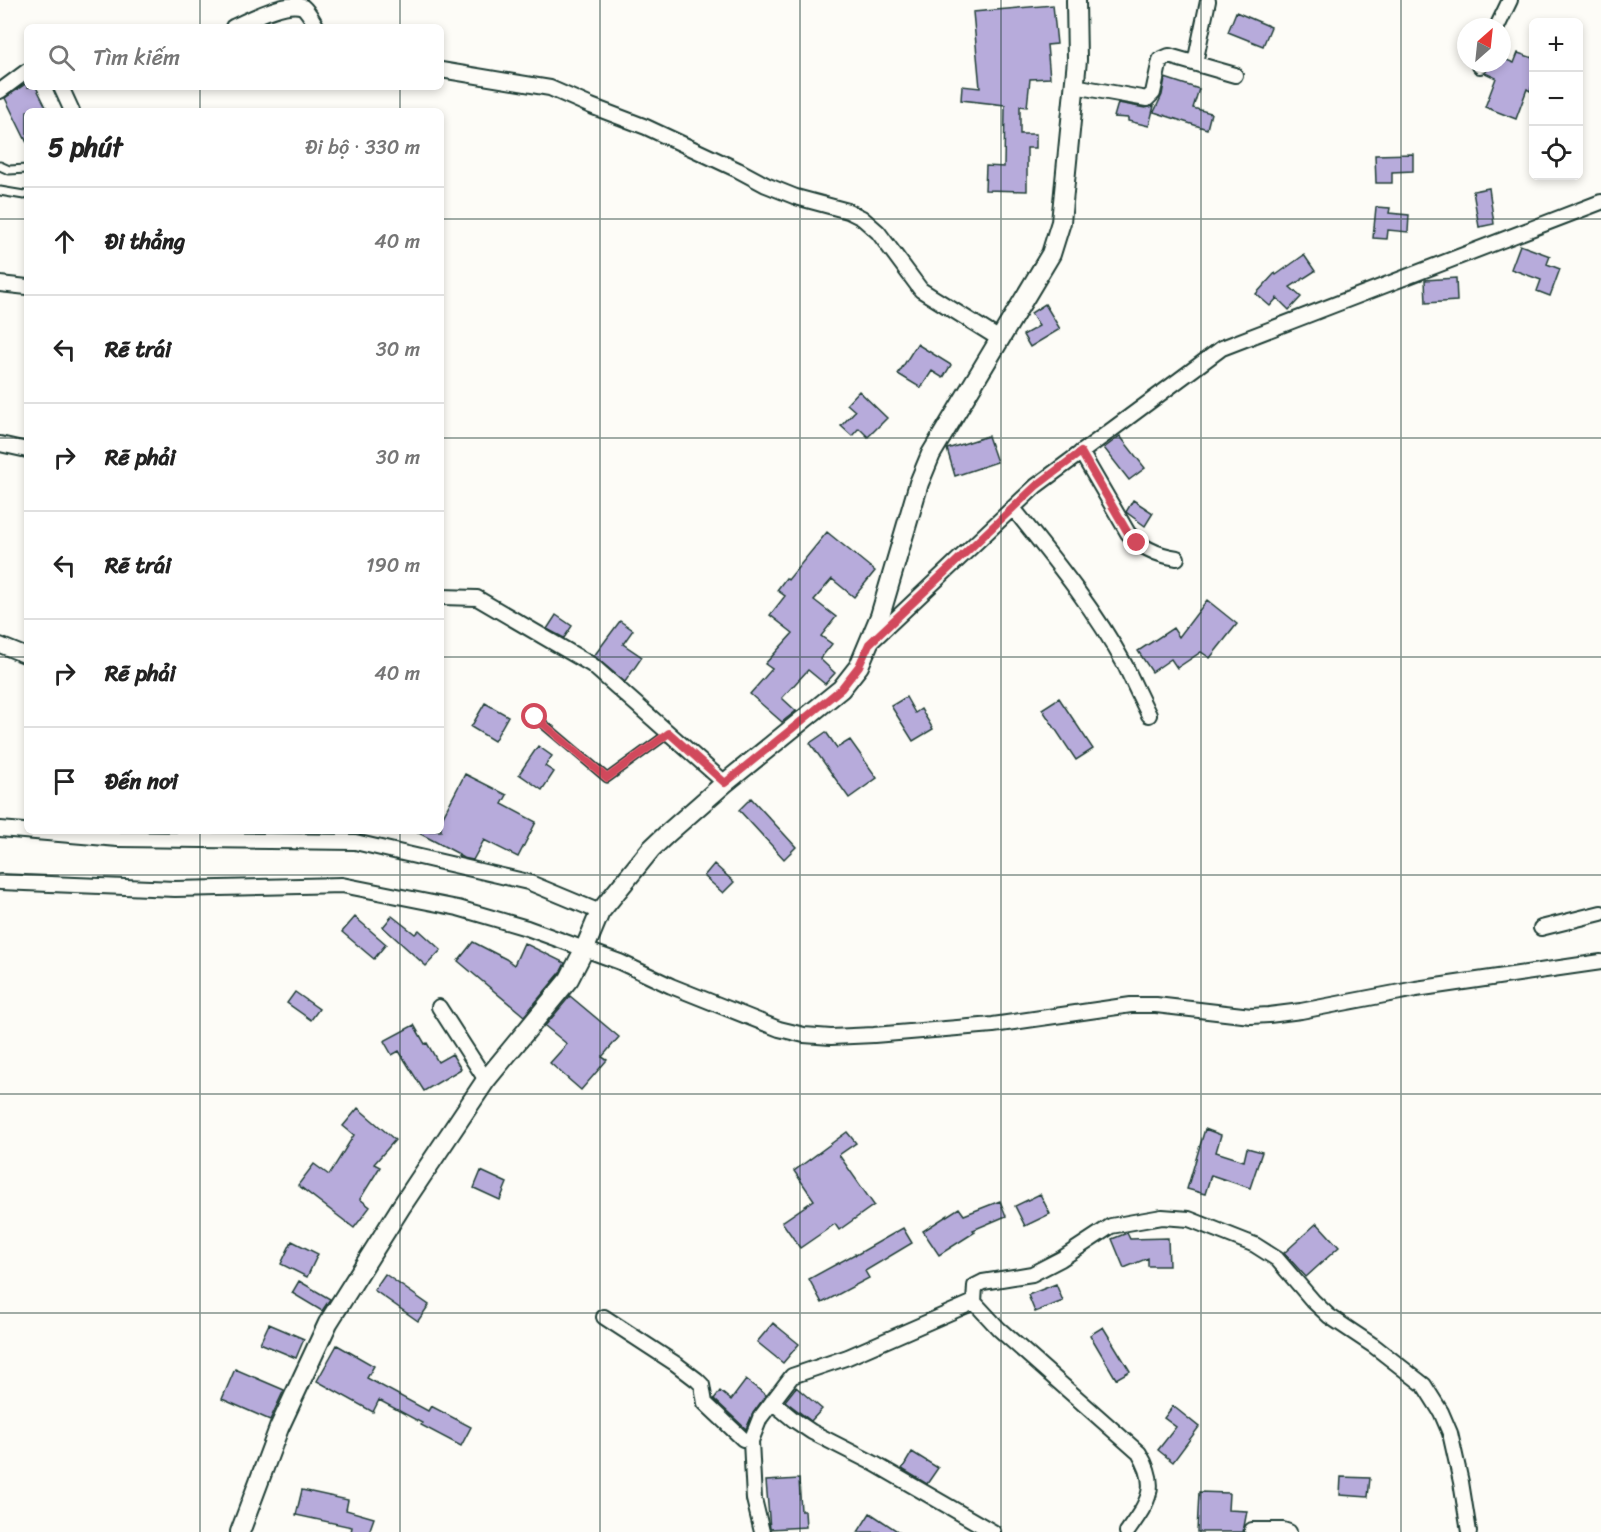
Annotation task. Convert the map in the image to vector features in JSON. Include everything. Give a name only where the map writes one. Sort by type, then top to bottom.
[{"type":"street","points":[[240,1532],[279,1428],[328,1323],[414,1187],[486,1080],[569,979],[598,917],[651,849],[725,783],[841,689],[859,666],[880,616],[919,483],[931,454],[1051,254],[1058,237],[1077,60],[1076,0]]},
{"type":"street","points":[[1501,18],[1510,0]]},
{"type":"street","points":[[1195,63],[1208,1]]},
{"type":"street","points":[[239,24],[286,2],[293,2],[307,10],[315,24]]},
{"type":"street","points":[[1074,86],[1147,99],[1153,93],[1160,60],[1169,56],[1235,75]]},
{"type":"street","points":[[444,70],[550,87],[646,127],[766,185],[796,197],[848,211],[862,218],[878,232],[921,290],[998,339]]},
{"type":"street","points":[[0,91],[24,73]]},
{"type":"street","points":[[62,90],[71,108]]},
{"type":"street","points":[[869,644],[1036,486],[1222,348],[1601,202]]},
{"type":"street","points":[[0,284],[24,287]]},
{"type":"street","points":[[0,444],[24,449]]},
{"type":"street","points":[[1081,452],[1128,533],[1137,543],[1163,556],[1177,558]]},
{"type":"street","points":[[1012,508],[1067,576],[1091,611],[1125,666],[1149,715]]},
{"type":"street","points":[[444,597],[477,598],[592,665],[725,783]]},
{"type":"street","points":[[0,645],[24,655]]},
{"type":"street","points":[[0,829],[24,831]]},
{"type":"street","points":[[59,834],[118,839],[355,842],[528,882],[598,917]]},
{"type":"street","points":[[0,882],[175,889],[342,885],[458,908],[587,944],[671,986],[779,1029],[804,1035],[831,1037],[993,1025],[1131,1005],[1156,1005],[1251,1016],[1269,1015],[1416,989],[1601,962]]},
{"type":"street","points":[[1541,928],[1601,913]]},
{"type":"street","points":[[439,1007],[486,1080]]},
{"type":"street","points":[[1127,1532],[1142,1511],[1150,1490],[1151,1477],[1139,1453],[999,1329],[974,1302],[974,1291],[978,1284],[1032,1274],[1061,1259],[1111,1226],[1162,1217],[1177,1217],[1199,1222],[1268,1252],[1329,1316],[1374,1346],[1424,1385],[1441,1412],[1450,1433],[1469,1532]]},
{"type":"street","points":[[762,1532],[754,1499],[751,1441],[760,1418],[792,1376],[848,1357],[974,1302]]},
{"type":"street","points":[[604,1317],[697,1380],[702,1385],[705,1403],[743,1439],[751,1441]]},
{"type":"street","points":[[772,1402],[812,1432],[875,1464],[993,1532]]},
{"type":"street","points":[[1252,1530],[1289,1532]]},
{"type":"lane","points":[[0,166],[9,170],[24,169]]},
{"type":"lane","points":[[0,190],[24,195]]},
{"type":"lane","points":[[535,717],[607,778],[669,733]]},
{"type":"building","points":[[1053,5],[1057,44],[1047,45],[1050,78],[1030,79],[1027,107],[1020,106],[1020,134],[1036,134],[1036,148],[1027,148],[1027,191],[985,190],[986,166],[1004,167],[1005,105],[961,100],[962,86],[980,88],[973,12]]},
{"type":"building","points":[[1236,12],[1271,27],[1263,46],[1228,32]]},
{"type":"building","points":[[1518,53],[1529,57],[1529,90],[1527,89],[1516,119],[1485,107],[1496,78],[1486,72],[1511,72],[1511,62],[1514,63]]},
{"type":"building","points":[[1165,78],[1199,89],[1193,108],[1211,113],[1207,129],[1154,112],[1162,95]]},
{"type":"building","points":[[24,85],[24,90],[38,90],[46,108],[24,108],[24,137],[5,98]]},
{"type":"building","points":[[1118,103],[1145,108],[1154,106],[1149,126],[1128,121],[1128,118],[1114,117]]},
{"type":"building","points":[[1413,154],[1413,171],[1392,172],[1392,183],[1376,183],[1375,155]]},
{"type":"building","points":[[1489,188],[1494,224],[1479,227],[1473,191]]},
{"type":"building","points":[[1376,207],[1390,208],[1389,213],[1409,215],[1408,232],[1388,230],[1387,239],[1373,238]]},
{"type":"building","points":[[1520,245],[1550,256],[1547,264],[1560,269],[1550,296],[1537,291],[1541,280],[1511,269]]},
{"type":"building","points":[[1304,255],[1315,271],[1290,287],[1301,297],[1289,310],[1277,298],[1270,306],[1256,294],[1275,273],[1276,275]]},
{"type":"building","points":[[1456,278],[1457,301],[1426,303],[1425,280]]},
{"type":"building","points":[[1045,304],[1060,329],[1030,347],[1023,335],[1039,326],[1031,313]]},
{"type":"building","points":[[917,344],[951,365],[943,378],[932,371],[921,388],[898,374]]},
{"type":"building","points":[[859,391],[887,418],[868,437],[859,428],[852,436],[841,426],[855,411],[847,404]]},
{"type":"building","points":[[988,436],[997,462],[955,476],[947,449]]},
{"type":"building","points":[[1120,436],[1145,468],[1129,480],[1104,448]]},
{"type":"building","points":[[1133,500],[1153,513],[1145,526],[1126,512]]},
{"type":"building","points":[[827,532],[875,571],[854,597],[832,579],[814,600],[836,617],[821,636],[832,644],[820,659],[835,673],[825,684],[808,670],[782,698],[796,711],[782,722],[750,694],[772,669],[765,664],[793,633],[770,615],[785,596],[777,590],[786,578],[788,580]]},
{"type":"building","points":[[1207,600],[1237,624],[1210,658],[1201,652],[1177,668],[1171,659],[1152,672],[1138,651],[1173,628],[1179,637]]},
{"type":"building","points":[[556,615],[572,626],[564,638],[547,629]]},
{"type":"building","points":[[620,621],[633,630],[623,644],[642,657],[625,682],[594,656]]},
{"type":"building","points":[[906,697],[915,713],[921,709],[933,729],[913,741],[891,706]]},
{"type":"building","points":[[1059,698],[1093,749],[1076,760],[1042,709]]},
{"type":"building","points":[[485,703],[508,716],[494,741],[471,727]]},
{"type":"building","points":[[826,732],[837,748],[850,740],[877,778],[849,798],[810,743]]},
{"type":"building","points":[[538,746],[552,756],[545,766],[554,772],[542,790],[519,774]]},
{"type":"building","points":[[465,774],[507,795],[502,804],[536,822],[518,857],[484,840],[473,860],[463,858],[421,834],[444,834],[444,814]]},
{"type":"building","points":[[751,798],[796,847],[784,859],[739,810]]},
{"type":"building","points":[[714,864],[734,882],[723,893],[704,876]]},
{"type":"building","points":[[392,916],[415,934],[419,930],[441,950],[426,966],[383,927]]},
{"type":"building","points":[[355,917],[386,944],[374,959],[342,932]]},
{"type":"building","points":[[473,942],[514,965],[524,943],[565,963],[560,973],[524,1016],[458,961]]},
{"type":"building","points":[[295,992],[319,1009],[311,1020],[287,1003]]},
{"type":"building","points":[[570,996],[619,1037],[602,1057],[607,1060],[581,1090],[550,1063],[567,1044],[545,1026]]},
{"type":"building","points":[[414,1025],[438,1062],[452,1054],[461,1069],[424,1091],[399,1051],[392,1055],[384,1041]]},
{"type":"building","points":[[358,1108],[395,1140],[374,1164],[380,1167],[360,1199],[370,1207],[354,1228],[298,1185],[314,1164],[329,1175],[354,1135],[343,1126]]},
{"type":"building","points":[[1205,1129],[1221,1135],[1216,1152],[1244,1161],[1247,1148],[1262,1152],[1250,1188],[1211,1175],[1205,1194],[1187,1189]]},
{"type":"building","points":[[847,1132],[856,1143],[839,1155],[874,1205],[839,1230],[835,1224],[800,1248],[782,1222],[814,1200],[794,1171]]},
{"type":"building","points":[[481,1171],[507,1183],[500,1200],[474,1188]]},
{"type":"building","points":[[1040,1194],[1050,1214],[1025,1226],[1015,1206]]},
{"type":"building","points":[[1000,1201],[1006,1216],[973,1230],[975,1232],[939,1255],[923,1231],[959,1208],[964,1215]]},
{"type":"building","points":[[1317,1223],[1339,1247],[1306,1277],[1284,1253]]},
{"type":"building","points":[[903,1228],[912,1243],[865,1271],[869,1278],[822,1303],[809,1279]]},
{"type":"building","points":[[1127,1233],[1130,1239],[1168,1238],[1169,1266],[1148,1266],[1148,1258],[1124,1268],[1112,1239]]},
{"type":"building","points":[[292,1241],[318,1254],[307,1277],[281,1264]]},
{"type":"building","points":[[385,1274],[429,1305],[418,1321],[374,1290]]},
{"type":"building","points":[[299,1281],[330,1299],[322,1311],[292,1293]]},
{"type":"building","points":[[1056,1284],[1063,1301],[1035,1312],[1028,1295]]},
{"type":"building","points":[[773,1323],[799,1344],[783,1363],[757,1342]]},
{"type":"building","points":[[269,1324],[304,1339],[296,1358],[260,1343]]},
{"type":"building","points":[[1103,1327],[1130,1371],[1116,1379],[1090,1335]]},
{"type":"building","points":[[337,1345],[374,1366],[367,1378],[428,1411],[431,1406],[471,1427],[461,1446],[379,1400],[373,1412],[317,1381]]},
{"type":"building","points":[[235,1369],[284,1390],[270,1420],[222,1399]]},
{"type":"building","points":[[746,1380],[766,1395],[753,1413],[746,1429],[714,1399],[720,1391],[731,1400]]},
{"type":"building","points":[[796,1387],[822,1409],[811,1421],[785,1401]]},
{"type":"building","points":[[1173,1406],[1199,1427],[1173,1462],[1158,1450],[1176,1427],[1164,1418]]},
{"type":"building","points":[[912,1452],[938,1468],[927,1484],[902,1469]]},
{"type":"building","points":[[1341,1477],[1370,1478],[1368,1497],[1340,1495]]},
{"type":"building","points":[[799,1479],[801,1511],[805,1511],[806,1527],[770,1529],[766,1481]]},
{"type":"building","points":[[302,1490],[348,1500],[346,1510],[374,1518],[369,1532],[351,1532],[352,1527],[296,1515]]},
{"type":"building","points":[[1199,1492],[1229,1493],[1228,1510],[1247,1511],[1243,1532],[1197,1532]]},
{"type":"building","points":[[870,1513],[899,1532],[858,1532]]},
{"type":"route","points":[[535,717],[607,778],[669,733],[725,783],[841,689],[859,666],[869,644],[1036,486],[1081,452],[1128,533],[1137,543]]}]
